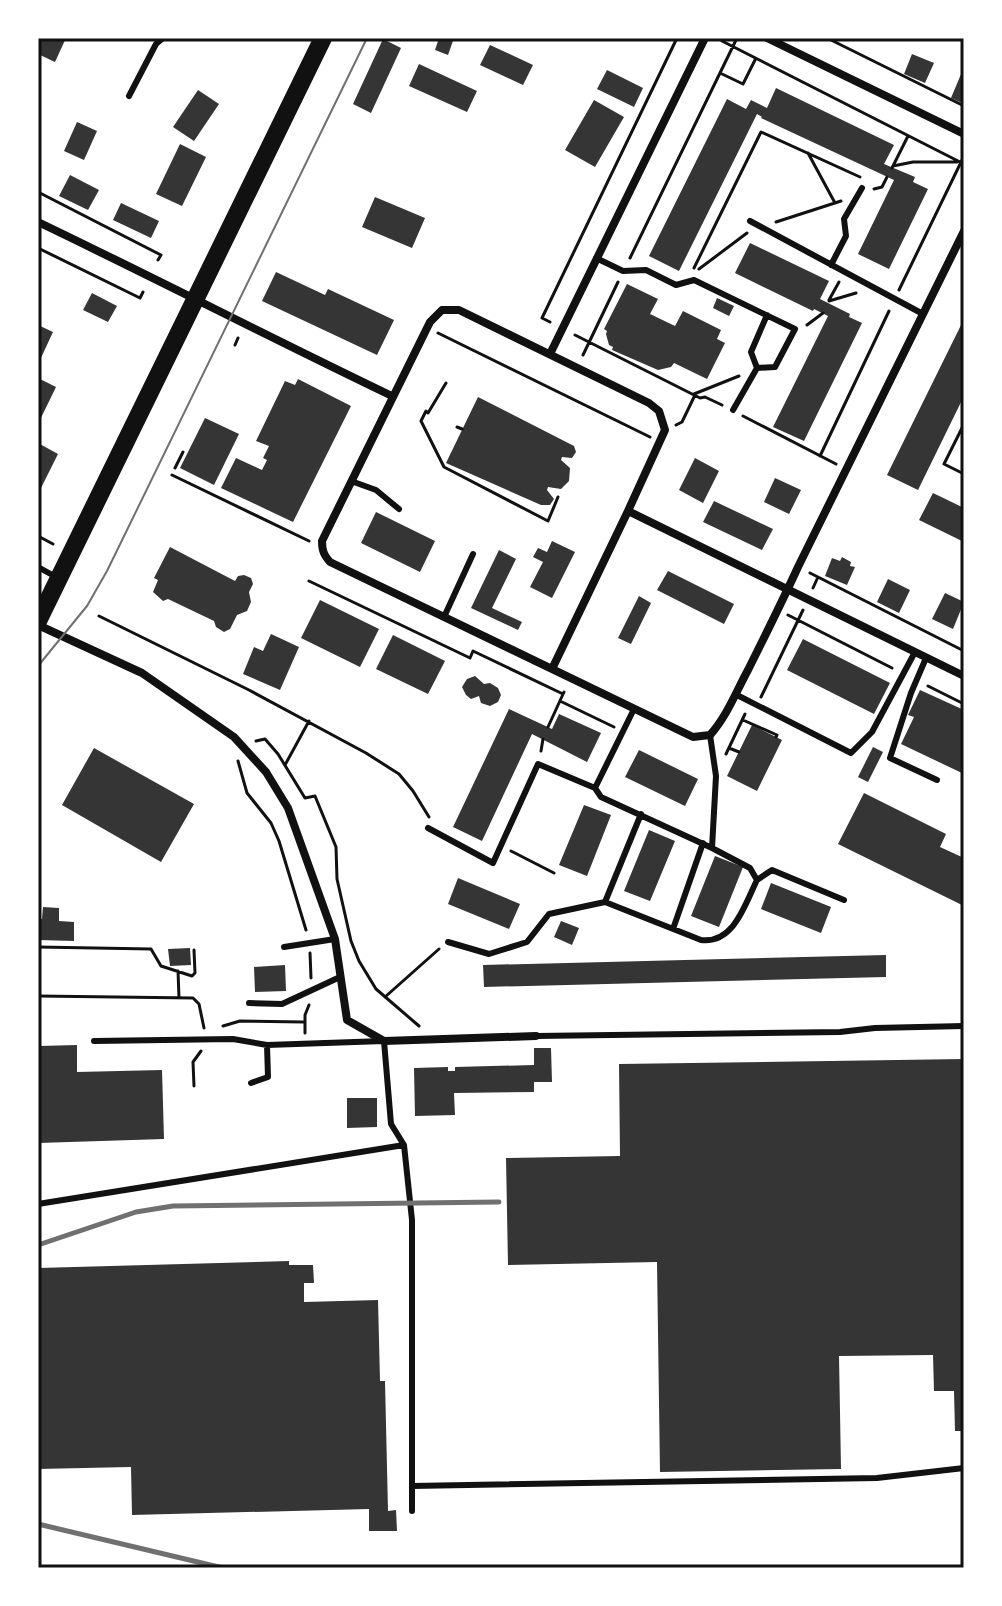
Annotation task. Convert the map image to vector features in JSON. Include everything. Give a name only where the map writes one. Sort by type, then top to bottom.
[{"type":"main road","points":[[38,623],[323,38]]},
{"type":"street","points":[[550,354],[705,38]]},
{"type":"street","points":[[767,38],[964,134]]},
{"type":"street","points":[[38,222],[392,396]]},
{"type":"street","points":[[552,669],[665,430],[659,411],[649,403],[459,310],[442,310],[427,327],[392,396],[322,541],[322,551],[330,562],[693,737],[710,735],[721,723],[923,314],[961,247],[964,231]]},
{"type":"street","points":[[628,511],[964,676]]},
{"type":"street","points":[[38,623],[142,673],[234,737],[266,772],[288,808],[335,939],[347,1020],[384,1041],[536,1036]]},
{"type":"lane","points":[[129,96],[156,44],[163,38]]},
{"type":"lane","points":[[831,265],[846,236],[844,219],[861,191]]},
{"type":"lane","points":[[756,225],[923,314]]},
{"type":"lane","points":[[596,258],[623,271],[646,270],[676,285],[694,280],[795,329],[775,367],[757,368]]},
{"type":"lane","points":[[757,368],[751,352],[767,315]]},
{"type":"lane","points":[[733,410],[757,368]]},
{"type":"lane","points":[[351,481],[376,490],[399,509]]},
{"type":"lane","points":[[444,617],[473,554]]},
{"type":"lane","points":[[38,567],[59,578]]},
{"type":"lane","points":[[735,694],[851,753],[872,732],[915,652]]},
{"type":"lane","points":[[926,658],[890,758],[937,780]]},
{"type":"lane","points":[[595,788],[634,709]]},
{"type":"lane","points":[[710,735],[716,776],[712,848]]},
{"type":"lane","points":[[428,828],[493,863],[538,764],[595,788],[601,797],[703,843],[750,868],[757,880]]},
{"type":"lane","points":[[605,902],[641,814]]},
{"type":"lane","points":[[673,929],[703,843]]},
{"type":"lane","points":[[448,942],[489,954],[527,942],[549,914],[605,902],[713,942],[737,921],[757,880],[772,870],[844,900]]},
{"type":"lane","points":[[284,947],[335,939]]},
{"type":"lane","points":[[249,1003],[282,1004],[340,977]]},
{"type":"lane","points":[[536,1036],[840,1032],[964,1026]]},
{"type":"lane","points":[[94,1041],[233,1039],[267,1045],[384,1041],[391,1124],[404,1145],[412,1220],[412,1511]]},
{"type":"lane","points":[[251,1083],[268,1077],[267,1045]]},
{"type":"lane","points":[[38,1204],[404,1145]]},
{"type":"lane","points":[[412,1486],[877,1478],[964,1468]]},
{"type":"path","points":[[553,323],[542,318],[677,38]]},
{"type":"path","points":[[576,367],[590,344],[737,38]]},
{"type":"path","points":[[827,38],[964,106]]},
{"type":"path","points":[[722,41],[962,163]]},
{"type":"path","points":[[720,73],[743,84],[755,58]]},
{"type":"path","points":[[761,132],[882,187],[756,225],[690,276],[761,132]]},
{"type":"path","points":[[908,136],[892,167],[913,162],[962,163]]},
{"type":"path","points":[[808,153],[835,203]]},
{"type":"path","points":[[962,163],[964,156]]},
{"type":"path","points":[[882,187],[887,177]]},
{"type":"path","points":[[38,192],[161,255],[158,260]]},
{"type":"path","points":[[38,248],[140,298],[143,292]]},
{"type":"path","points":[[844,272],[828,302],[874,288]]},
{"type":"path","points":[[795,329],[812,324],[823,313]]},
{"type":"path","points":[[427,327],[659,442]]},
{"type":"path","points":[[571,334],[694,395],[733,410],[820,456]]},
{"type":"path","points":[[235,345],[238,338]]},
{"type":"path","points":[[665,430],[682,422],[694,395],[757,368]]},
{"type":"path","points":[[446,383],[421,421],[444,467],[548,521],[558,497]]},
{"type":"path","points":[[964,424],[944,464],[964,474]]},
{"type":"path","points":[[175,468],[183,452]]},
{"type":"path","points":[[172,475],[322,551]]},
{"type":"path","points":[[38,536],[53,544]]},
{"type":"path","points":[[798,567],[964,651]]},
{"type":"path","points":[[716,776],[743,720],[761,697],[818,577]]},
{"type":"path","points":[[309,581],[470,658],[473,651],[563,694]]},
{"type":"path","points":[[778,610],[904,674]]},
{"type":"path","points":[[99,616],[309,721],[399,774],[431,821],[428,828]]},
{"type":"path","points":[[548,727],[570,677]]},
{"type":"path","points":[[916,680],[964,704]]},
{"type":"path","points":[[560,701],[624,732]]},
{"type":"path","points":[[743,720],[776,737]]},
{"type":"path","points":[[285,765],[309,721]]},
{"type":"path","points":[[245,749],[265,739],[305,798],[315,796],[338,848],[337,879],[351,941],[376,989],[420,1027],[426,1040]]},
{"type":"path","points":[[729,748],[739,752]]},
{"type":"path","points":[[236,757],[247,793],[271,823],[279,841],[310,943],[311,991],[305,1022],[306,1044]]},
{"type":"path","points":[[501,846],[554,873]]},
{"type":"path","points":[[385,997],[448,942]]},
{"type":"path","points":[[38,947],[151,949],[161,966],[192,976],[195,973],[194,950]]},
{"type":"path","points":[[178,971],[179,998]]},
{"type":"path","points":[[38,996],[193,998],[199,1004],[204,1031],[240,1021],[305,1022]]},
{"type":"path","points":[[194,1086],[193,1062],[203,1047],[203,1039]]},
{"type":"building","points":[[38,38],[66,38],[55,62],[38,54]]},
{"type":"building","points":[[439,38],[454,38],[448,55],[435,50]]},
{"type":"building","points":[[383,39],[401,48],[371,113],[353,104]]},
{"type":"building","points":[[490,45],[533,65],[523,85],[480,65]]},
{"type":"building","points":[[912,54],[934,63],[925,83],[904,74]]},
{"type":"building","points":[[419,64],[477,91],[467,112],[409,86]]},
{"type":"building","points":[[964,67],[964,104],[951,98]]},
{"type":"building","points":[[607,70],[643,88],[634,107],[597,89]]},
{"type":"building","points":[[776,88],[894,145],[884,164],[915,177],[913,182],[928,189],[889,269],[858,254],[894,180],[757,114],[679,271],[649,256],[727,99],[746,109],[751,100],[767,108]]},
{"type":"building","points":[[198,90],[219,104],[194,141],[173,127]]},
{"type":"building","points":[[594,100],[624,117],[595,167],[565,150]]},
{"type":"building","points":[[77,122],[97,131],[84,160],[64,151]]},
{"type":"building","points":[[180,144],[206,157],[182,206],[156,194]]},
{"type":"building","points":[[70,175],[99,190],[88,210],[59,196]]},
{"type":"building","points":[[375,197],[425,218],[412,248],[362,227]]},
{"type":"building","points":[[121,203],[159,221],[151,238],[113,220]]},
{"type":"building","points":[[750,243],[829,281],[820,299],[862,323],[804,441],[773,427],[828,316],[735,273]]},
{"type":"building","points":[[276,272],[325,295],[328,289],[394,320],[377,355],[262,301]]},
{"type":"building","points":[[627,284],[658,299],[650,314],[675,326],[683,311],[721,330],[717,339],[725,343],[707,379],[674,363],[671,367],[658,370],[612,350],[604,329]]},
{"type":"building","points":[[92,293],[117,306],[108,322],[83,310]]},
{"type":"building","points":[[717,298],[734,306],[729,316],[713,308]]},
{"type":"building","points":[[964,319],[964,396],[918,490],[887,475]]},
{"type":"building","points":[[38,325],[53,332],[40,360],[38,359]]},
{"type":"building","points":[[38,378],[56,387],[38,424]]},
{"type":"building","points":[[298,379],[351,406],[293,522],[221,488],[236,458],[262,470],[269,446],[256,441],[285,381],[295,385]]},
{"type":"building","points":[[478,397],[574,446],[576,452],[572,458],[562,457],[561,460],[570,468],[569,481],[561,489],[548,487],[554,499],[550,505],[541,505],[446,463]]},
{"type":"building","points":[[205,418],[239,434],[214,485],[180,468]]},
{"type":"building","points":[[38,443],[58,454],[38,494]]},
{"type":"building","points":[[695,458],[719,471],[703,503],[679,490]]},
{"type":"building","points":[[775,478],[801,490],[789,514],[764,502]]},
{"type":"building","points":[[933,493],[964,508],[964,542],[919,520]]},
{"type":"building","points":[[714,501],[773,529],[762,550],[703,522]]},
{"type":"building","points":[[376,512],[435,541],[420,572],[361,543]]},
{"type":"building","points":[[552,541],[575,552],[552,598],[530,587],[543,562],[533,557],[538,548],[547,552]]},
{"type":"building","points":[[170,547],[235,581],[238,576],[251,578],[251,602],[247,611],[237,615],[230,629],[224,632],[216,627],[214,621],[168,599],[163,601],[153,592],[158,580],[154,578]]},
{"type":"building","points":[[499,550],[516,559],[492,608],[522,622],[518,630],[471,608]]},
{"type":"building","points":[[842,557],[855,567],[847,585],[825,576],[832,558],[840,561]]},
{"type":"building","points":[[668,571],[734,604],[724,624],[657,590]]},
{"type":"building","points":[[888,579],[910,590],[899,613],[877,602]]},
{"type":"building","points":[[945,593],[964,602],[953,629],[932,619]]},
{"type":"building","points":[[639,596],[651,603],[631,644],[618,638]]},
{"type":"building","points":[[320,600],[379,629],[360,667],[301,638]]},
{"type":"building","points":[[271,634],[299,647],[280,690],[243,674],[254,647],[263,651]]},
{"type":"building","points":[[393,635],[445,661],[428,694],[376,669]]},
{"type":"building","points":[[803,639],[890,683],[874,714],[787,670]]},
{"type":"building","points":[[475,676],[484,684],[490,683],[498,688],[501,695],[498,702],[490,706],[481,703],[479,696],[471,699],[466,695],[462,687],[467,679]]},
{"type":"building","points":[[920,690],[964,710],[964,774],[901,744],[914,717],[908,715]]},
{"type":"building","points":[[509,709],[552,729],[559,714],[601,733],[587,762],[532,734],[482,841],[453,827]]},
{"type":"building","points":[[752,725],[782,740],[757,791],[727,776]]},
{"type":"building","points":[[873,747],[883,752],[868,782],[858,777]]},
{"type":"building","points":[[94,748],[194,804],[161,862],[62,805]]},
{"type":"building","points":[[639,750],[698,779],[685,806],[625,777]]},
{"type":"building","points":[[864,793],[946,834],[940,847],[964,858],[964,906],[838,844]]},
{"type":"building","points":[[584,805],[611,815],[587,876],[559,865]]},
{"type":"building","points":[[649,830],[675,841],[650,901],[624,891]]},
{"type":"building","points":[[715,856],[743,867],[719,927],[691,916]]},
{"type":"building","points":[[458,878],[520,904],[509,929],[448,904]]},
{"type":"building","points":[[771,883],[831,907],[821,933],[761,909]]},
{"type":"building","points":[[43,907],[59,908],[59,921],[74,922],[74,941],[38,940],[38,919],[42,919]]},
{"type":"building","points":[[561,921],[579,928],[572,945],[554,937]]},
{"type":"building","points":[[190,948],[191,965],[170,966],[168,949]]},
{"type":"building","points":[[886,955],[886,977],[484,987],[483,965]]},
{"type":"building","points":[[285,965],[286,991],[255,992],[254,967]]},
{"type":"building","points":[[77,1045],[77,1072],[162,1070],[164,1139],[38,1143],[38,1046]]},
{"type":"building","points":[[534,1048],[551,1048],[552,1082],[534,1082],[534,1092],[454,1093],[455,1115],[415,1116],[414,1068],[448,1067],[448,1071],[455,1071],[455,1067],[534,1065]]},
{"type":"building","points":[[964,1059],[964,1431],[955,1431],[954,1391],[934,1391],[933,1355],[839,1356],[841,1469],[660,1472],[657,1262],[508,1265],[506,1158],[620,1156],[619,1064]]},
{"type":"building","points":[[347,1098],[377,1098],[377,1127],[347,1128]]},
{"type":"building","points":[[289,1261],[289,1265],[313,1265],[314,1283],[304,1283],[304,1302],[378,1300],[380,1381],[385,1381],[388,1511],[396,1510],[397,1531],[369,1531],[369,1509],[132,1515],[131,1467],[38,1469],[38,1268]]},
{"type":"tram line","points":[[38,666],[87,606],[107,571],[367,38]]},
{"type":"railway","points":[[38,1245],[136,1212],[173,1206],[499,1202]]},
{"type":"railway","points":[[38,1524],[223,1568]]}]
